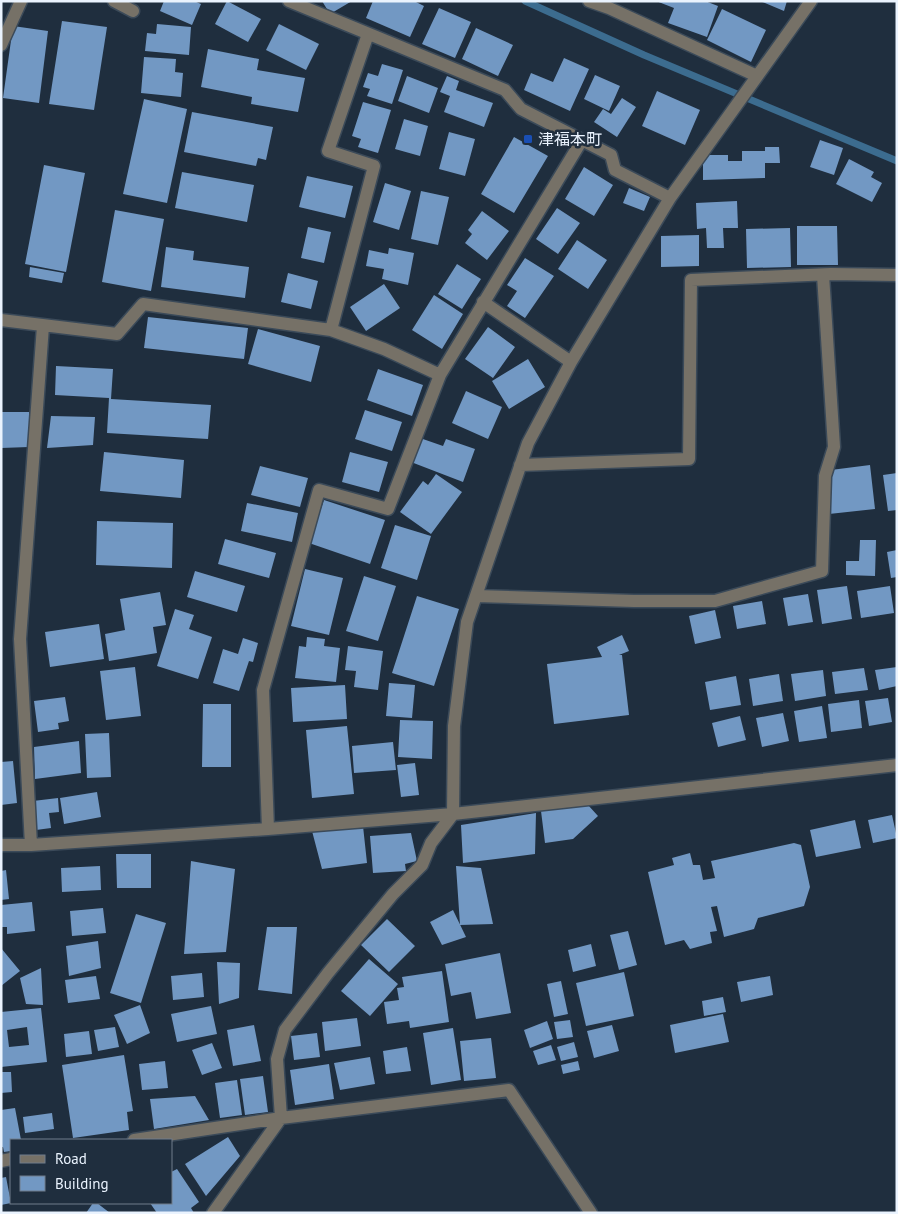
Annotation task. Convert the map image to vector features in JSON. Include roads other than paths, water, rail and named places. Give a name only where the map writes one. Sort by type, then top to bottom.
[{"type":"street","points":[[1,44],[21,1]]},
{"type":"street","points":[[114,1],[133,11]]},
{"type":"street","points":[[289,1],[505,90],[521,109],[611,155],[615,170],[670,198]]},
{"type":"street","points":[[589,1],[609,8],[757,76]]},
{"type":"street","points":[[213,1213],[280,1118],[277,1059],[285,1030],[328,972],[393,894],[422,865],[431,843],[454,814],[454,726],[467,622],[528,443],[571,362],[670,198],[811,1]]},
{"type":"street","points":[[331,330],[374,166],[328,151],[368,34]]},
{"type":"street","points":[[268,829],[264,690],[319,490],[388,509],[440,375],[582,140]]},
{"type":"street","points":[[520,465],[689,459],[692,280],[823,275],[897,275]]},
{"type":"street","points":[[476,596],[634,601],[715,601],[822,570],[825,476],[834,447],[823,275]]},
{"type":"street","points":[[483,302],[571,362]]},
{"type":"street","points":[[1,320],[117,334],[144,304],[331,330],[384,349],[440,375]]},
{"type":"street","points":[[30,845],[20,640],[43,326]]},
{"type":"street","points":[[1,845],[30,845],[268,829],[454,814],[897,766]]},
{"type":"street","points":[[141,1139],[280,1118],[509,1090],[591,1213]]},
{"type":"waterway","points":[[525,1],[644,55],[897,161]]},
{"type":"place","name":"津福本町","points":[[528,139]]}]
